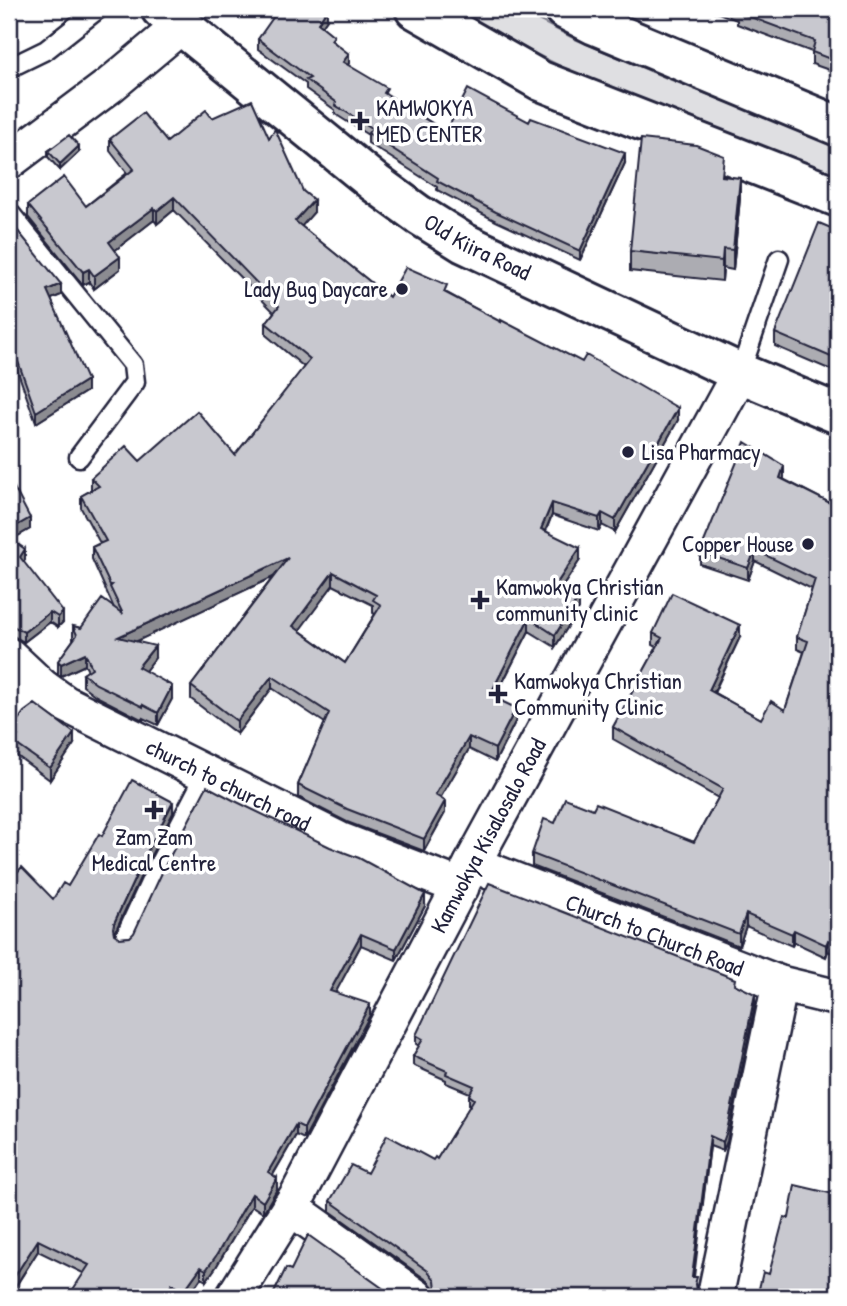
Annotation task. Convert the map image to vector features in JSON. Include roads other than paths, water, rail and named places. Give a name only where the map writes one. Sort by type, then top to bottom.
[{"type":"street","points":[[415,9],[541,81],[838,197]]},
{"type":"street","points":[[564,9],[595,25],[838,126]]},
{"type":"street","points":[[9,161],[109,86],[171,17]]},
{"type":"street","name":"Old Kiira Road","points":[[171,17],[375,183],[464,243],[740,373],[838,414]]},
{"type":"street","name":"Kamwokya Kisalosalo Road","points":[[234,1297],[290,1208],[740,373]]},
{"type":"street","name":"church to church road","points":[[9,656],[42,687],[66,704],[339,840],[467,876]]},
{"type":"street","points":[[9,709],[42,687]]},
{"type":"street","name":"Church to Church Road","points":[[467,876],[780,984],[838,998]]},
{"type":"street","points":[[715,1297],[780,984]]},
{"type":"street","points":[[290,1208],[416,1297]]},
{"type":"lane","points":[[9,68],[46,50],[98,9]]},
{"type":"lane","points":[[9,212],[133,365],[135,382],[79,457]]},
{"type":"lane","points":[[740,373],[779,259]]},
{"type":"lane","points":[[124,939],[206,774]]},
{"type":"place","name":"KAMWOKYA MED CENTER","points":[[360,121]]},
{"type":"place","name":"Lady Bug Daycare","points":[[402,289]]},
{"type":"place","name":"Lisa Pharmacy","points":[[628,452]]},
{"type":"place","name":"Copper House","points":[[808,544]]},
{"type":"place","name":"Kamwokya Christian community clinic","points":[[480,600]]},
{"type":"place","name":"Kamwokya Christian Community Clinic","points":[[498,694]]},
{"type":"place","name":"Zam Zam Medical Centre","points":[[154,810]]}]
